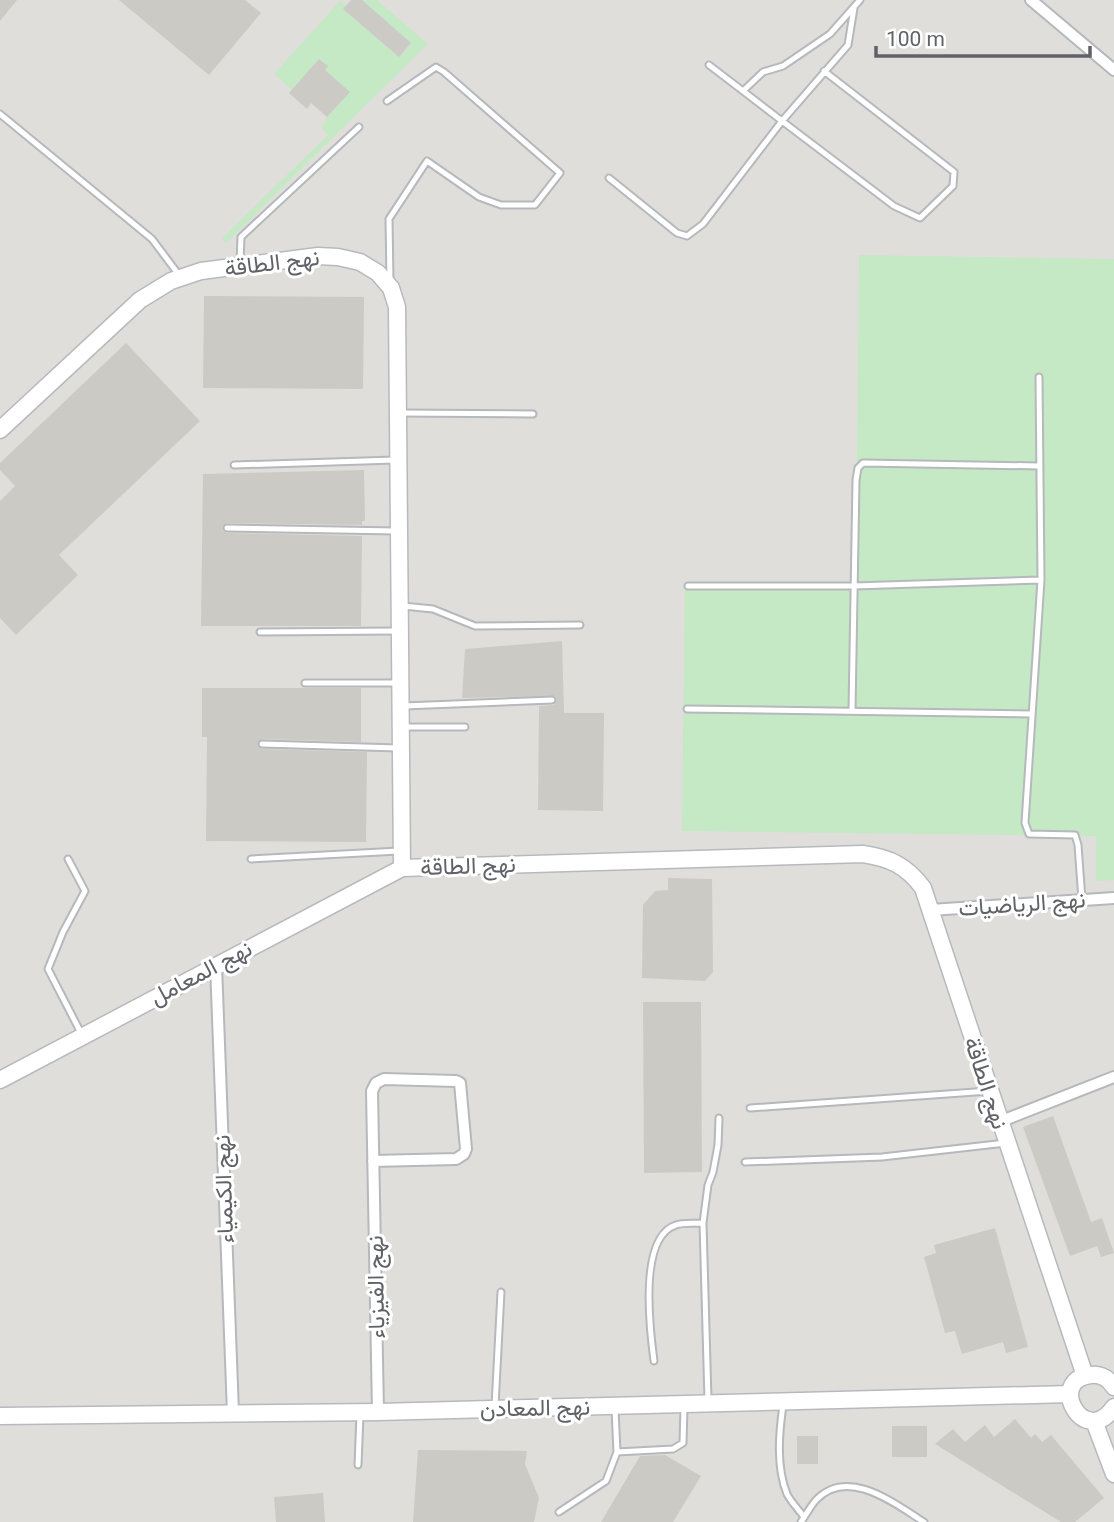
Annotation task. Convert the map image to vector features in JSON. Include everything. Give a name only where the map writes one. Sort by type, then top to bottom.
[{"type":"street","points":[[1031,0],[1114,70]]},
{"type":"street","name":"نهج الطاقة","points":[[0,430],[140,300],[171,281],[201,271],[318,256],[360,262],[377,273],[391,288],[397,307],[402,860],[863,854],[886,858],[914,876],[923,888],[1085,1376]]},
{"type":"street","name":"نهج المعامل","points":[[0,1080],[216,965],[402,860]]},
{"type":"street","name":"نهج الرياضيات","points":[[930,910],[1114,898]]},
{"type":"street","name":"نهج الكيمياء","points":[[216,965],[233,1413]]},
{"type":"street","points":[[999,1122],[1114,1077]]},
{"type":"street","name":"نهج الفيزياء","points":[[373,1161],[456,1159],[464,1154],[466,1149],[460,1083],[384,1079],[376,1083],[372,1091],[373,1161],[378,1412]]},
{"type":"street","points":[[1114,1388],[1104,1377],[1096,1374],[1077,1380],[1070,1394],[1073,1409],[1079,1415],[1094,1421],[1109,1414],[1114,1407]]},
{"type":"street","name":"نهج المعادن","points":[[0,1416],[378,1412],[1070,1394]]},
{"type":"street","points":[[1094,1421],[1114,1474]]},
{"type":"lane","points":[[743,91],[763,72],[783,66],[830,34],[860,0]]},
{"type":"lane","points":[[609,178],[677,233],[687,236],[704,224],[782,121],[848,45],[854,8]]},
{"type":"lane","points":[[709,65],[894,206],[920,218],[953,186],[954,172],[824,71]]},
{"type":"lane","points":[[387,101],[436,67],[560,173],[535,205],[501,205],[479,197],[427,161],[389,219],[391,288]]},
{"type":"lane","points":[[0,114],[152,239],[181,278]]},
{"type":"lane","points":[[240,266],[241,237],[359,127]]},
{"type":"lane","points":[[1039,377],[1041,580],[1025,823],[1029,834],[1075,835],[1079,845],[1082,900]]},
{"type":"lane","points":[[398,413],[534,414]]},
{"type":"lane","points":[[234,465],[398,460]]},
{"type":"lane","points":[[852,711],[858,468],[863,463],[1040,466]]},
{"type":"lane","points":[[228,528],[399,531]]},
{"type":"lane","points":[[688,586],[854,586],[1041,580]]},
{"type":"lane","points":[[400,606],[433,609],[475,626],[580,625]]},
{"type":"lane","points":[[260,632],[400,631]]},
{"type":"lane","points":[[305,683],[400,683]]},
{"type":"lane","points":[[401,706],[552,700]]},
{"type":"lane","points":[[687,709],[1032,714]]},
{"type":"lane","points":[[401,727],[465,727]]},
{"type":"lane","points":[[262,744],[401,748]]},
{"type":"lane","points":[[68,859],[85,891],[63,932],[48,969],[82,1036]]},
{"type":"lane","points":[[251,859],[402,860]]},
{"type":"lane","points":[[750,1108],[989,1090]]},
{"type":"lane","points":[[708,1404],[703,1223],[708,1185],[718,1145],[719,1118]]},
{"type":"lane","points":[[745,1163],[882,1157],[1006,1143]]},
{"type":"lane","points":[[654,1361],[648,1317],[653,1256],[663,1233],[676,1225],[703,1223]]},
{"type":"lane","points":[[495,1409],[501,1292]]},
{"type":"lane","points":[[784,1401],[779,1428],[782,1477],[789,1497],[803,1519],[818,1498],[835,1488],[858,1488],[877,1493],[924,1522]]},
{"type":"lane","points":[[617,1452],[680,1447],[683,1443],[684,1404]]},
{"type":"lane","points":[[559,1512],[606,1481],[617,1452],[614,1406]]},
{"type":"lane","points":[[358,1465],[360,1412]]},
{"type":"shaded area","points":[[0,0],[1114,0],[1114,1522],[0,1522]]},
{"type":"green space","points":[[377,0],[428,44],[226,243],[222,238],[328,135],[322,128],[327,117],[349,93],[325,70],[328,66],[320,59],[292,90],[274,74],[340,1],[346,5],[343,9],[399,57],[411,44],[364,2]]},
{"type":"green space","points":[[859,255],[1114,259],[1114,880],[1096,881],[1096,836],[682,831],[685,587],[856,589]]},
{"type":"building","points":[[0,0],[17,0],[0,21]]},
{"type":"building","points":[[119,0],[245,0],[261,13],[209,75]]},
{"type":"building","points":[[351,0],[362,0],[411,43],[399,57],[343,9]]},
{"type":"building","points":[[319,59],[328,66],[325,70],[350,92],[327,117],[311,103],[307,109],[289,93]]},
{"type":"building","points":[[204,296],[364,297],[363,389],[203,388]]},
{"type":"building","points":[[126,343],[200,421],[59,555],[78,575],[16,635],[0,618],[0,501],[15,486],[0,470],[0,463]]},
{"type":"building","points":[[364,470],[365,521],[362,521],[362,525],[227,523],[222,527],[227,533],[362,536],[361,626],[201,626],[203,474]]},
{"type":"building","points":[[562,641],[564,713],[604,713],[603,811],[538,810],[539,706],[554,705],[557,700],[555,696],[462,698],[465,649]]},
{"type":"building","points":[[202,688],[361,688],[361,742],[262,739],[257,745],[262,749],[367,752],[366,842],[206,841],[207,737],[202,737]]},
{"type":"building","points":[[668,878],[712,879],[713,972],[705,981],[642,978],[643,905],[655,891],[668,890]]},
{"type":"building","points":[[643,1002],[701,1002],[702,1172],[644,1173]]},
{"type":"building","points":[[1053,1116],[1091,1222],[1102,1218],[1114,1253],[1101,1257],[1097,1246],[1070,1256],[1023,1127]]},
{"type":"building","points":[[995,1228],[1028,1347],[1006,1353],[1003,1342],[962,1354],[955,1331],[945,1333],[924,1257],[936,1253],[934,1245]]},
{"type":"building","points":[[1015,1419],[1031,1438],[1035,1434],[1042,1442],[1051,1435],[1104,1498],[1075,1522],[1061,1522],[935,1444],[953,1429],[965,1442],[985,1425],[994,1437]]},
{"type":"building","points":[[892,1426],[927,1426],[927,1457],[892,1457]]},
{"type":"building","points":[[797,1436],[818,1436],[818,1464],[797,1464]]},
{"type":"building","points":[[418,1450],[527,1451],[525,1464],[539,1498],[534,1522],[413,1522]]},
{"type":"building","points":[[665,1455],[701,1476],[673,1522],[601,1522],[640,1456]]},
{"type":"building","points":[[323,1493],[325,1522],[276,1522],[274,1497]]}]
